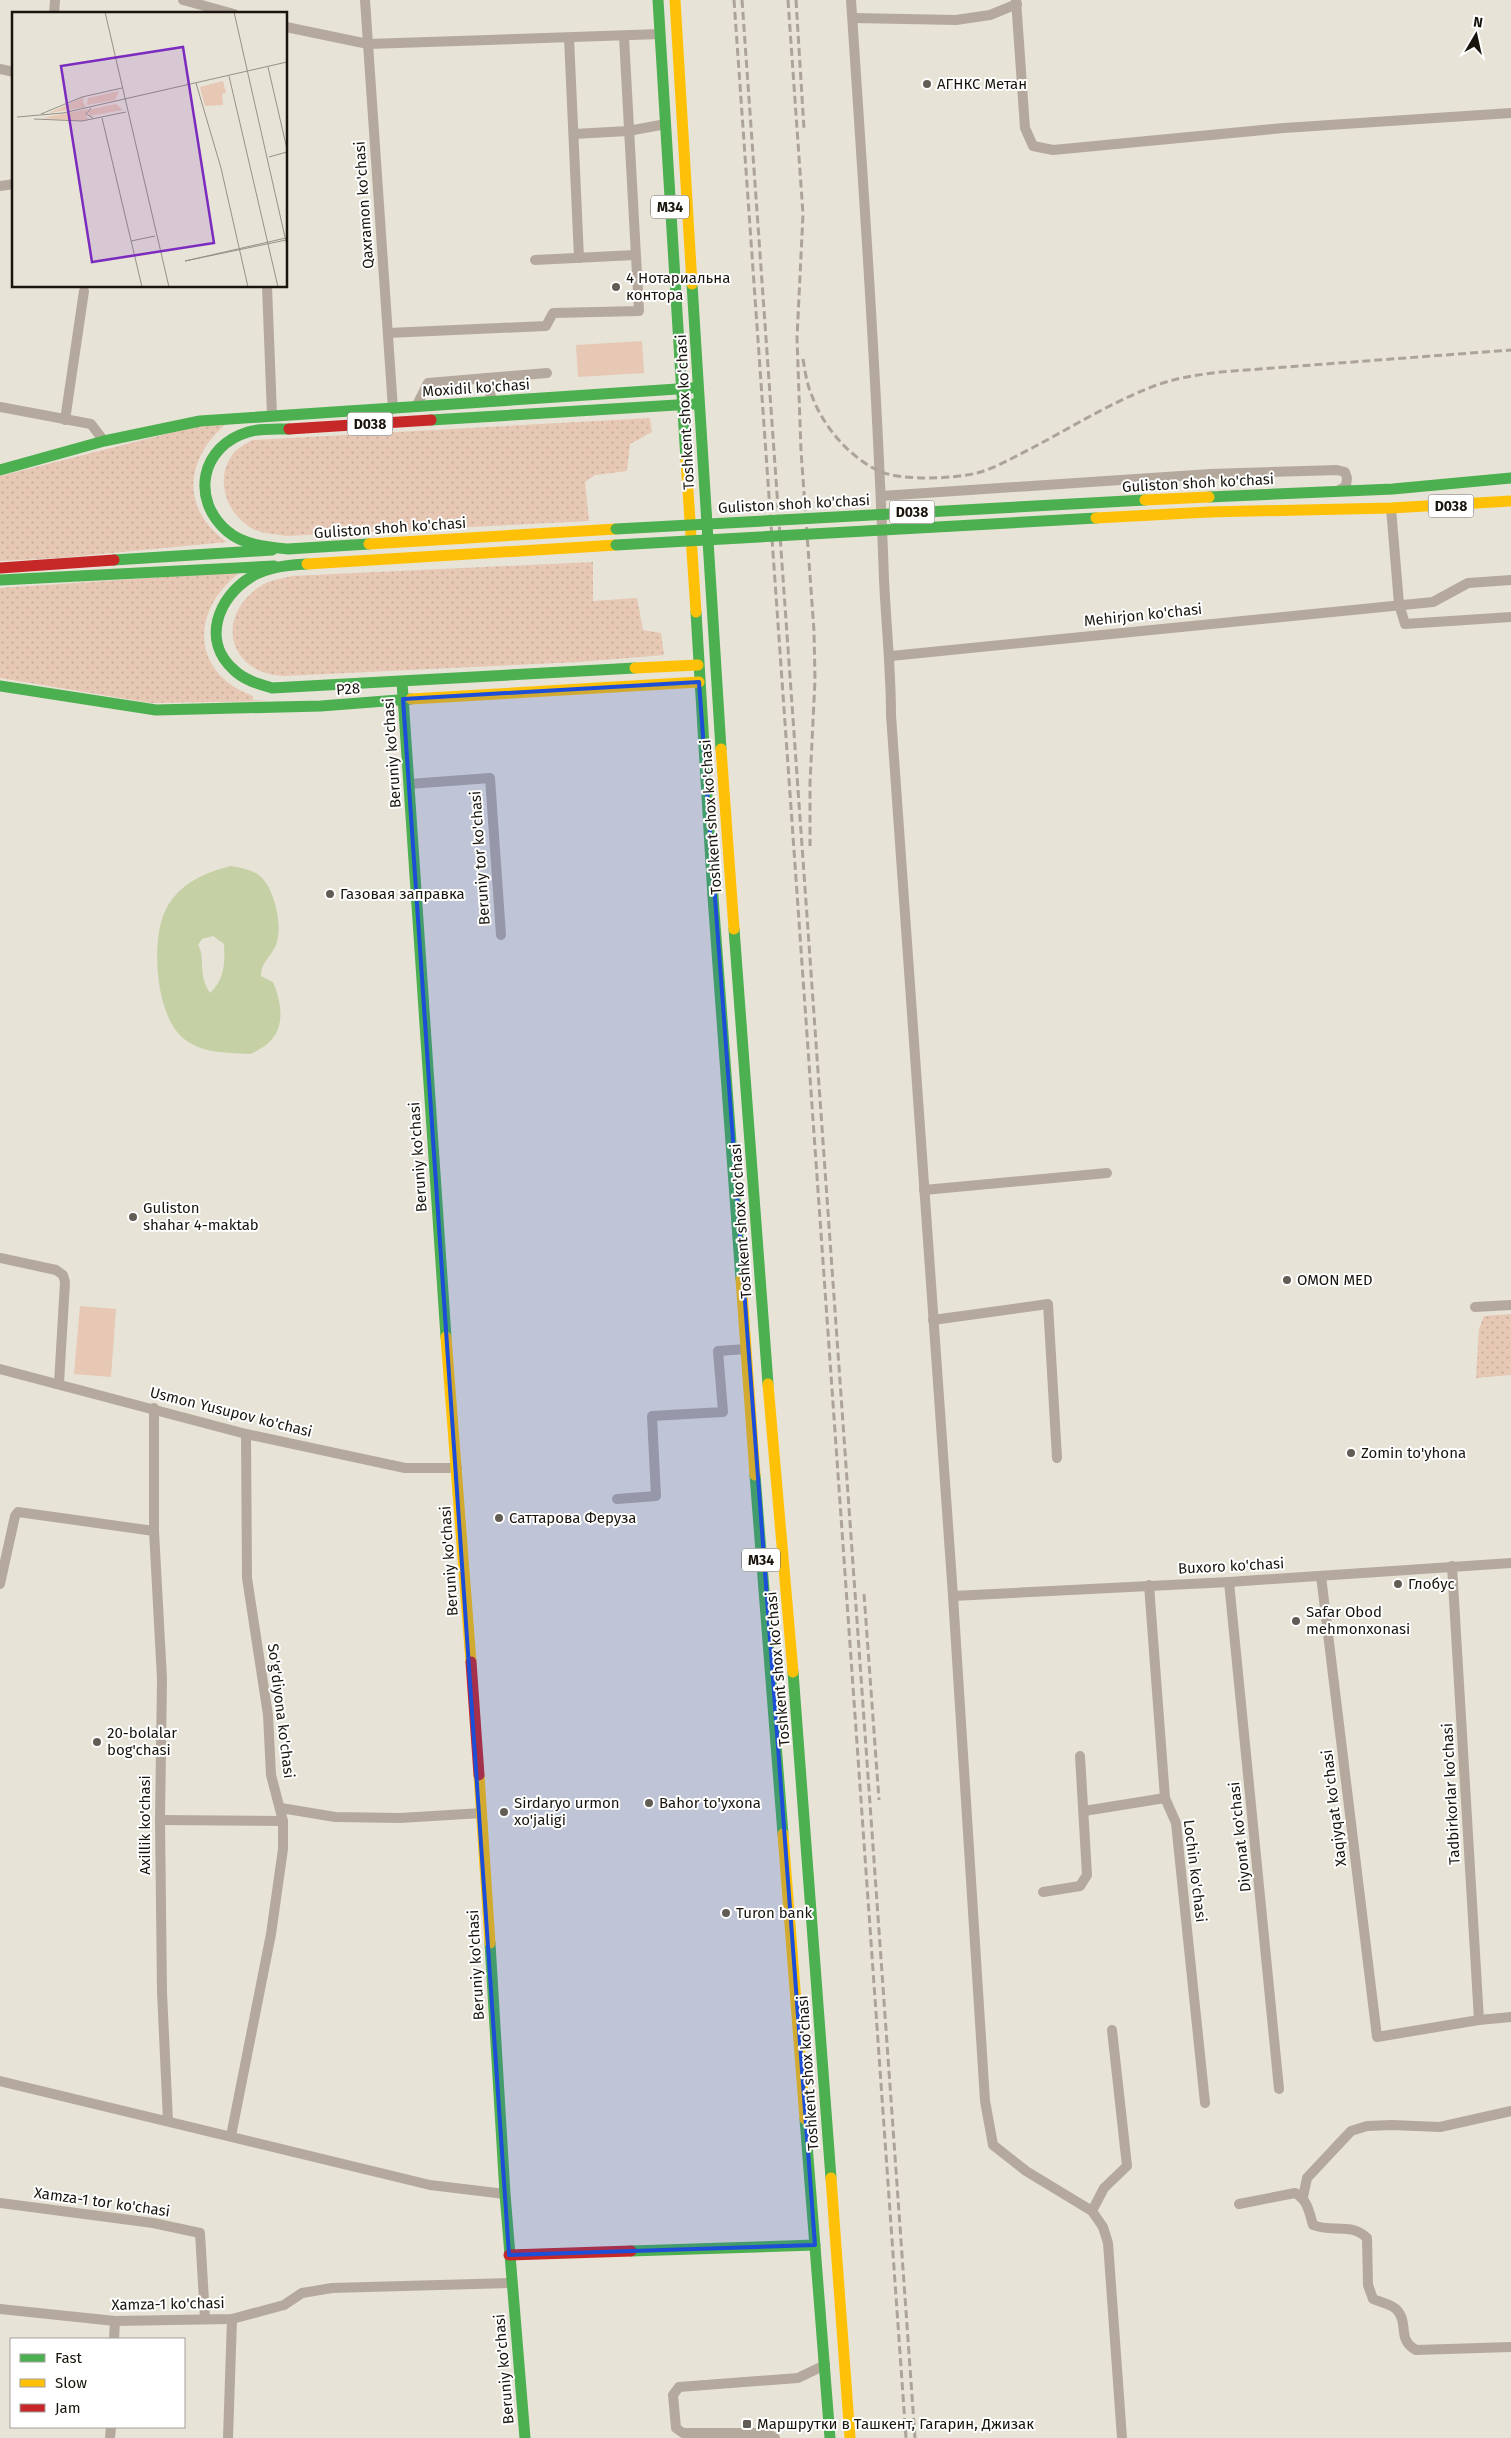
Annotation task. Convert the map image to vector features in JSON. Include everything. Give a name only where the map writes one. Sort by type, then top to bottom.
[{"type":"main road","name":"Toshkent shox ko'chasi","points":[[658,0],[699,682],[718,955],[746,1348],[830,2438]]},
{"type":"main road","name":"Toshkent shox ko'chasi","points":[[675,0],[719,727],[751,1157],[801,1771],[850,2438]]},
{"type":"main road","points":[[665,96],[673,90],[682,95]]},
{"type":"main road","name":"Moxidil ko'chasi","points":[[272,415],[393,409],[698,388]]},
{"type":"main road","name":"Guliston shoh ko'chasi","points":[[288,549],[260,545],[236,537],[218,524],[208,503],[206,479],[210,459],[222,445],[234,437],[249,431],[699,404]]},
{"type":"main road","name":"D038","points":[[0,470],[104,441],[200,420],[272,415]]},
{"type":"main road","name":"Guliston shoh ko'chasi","points":[[0,568],[616,529],[1338,491],[1511,478]]},
{"type":"main road","name":"Guliston shoh ko'chasi","points":[[0,580],[1209,512],[1391,508],[1511,501]]},
{"type":"main road","name":"Guliston shoh ko'chasi","points":[[288,565],[249,578],[233,592],[221,607],[216,620],[214,636],[217,650],[225,664],[240,677],[254,685],[272,688],[698,665]]},
{"type":"main road","name":"Beruniy ko'chasi","points":[[402,682],[432,1149],[482,1813],[505,2194],[524,2438]]},
{"type":"main road","name":"Р28","points":[[0,686],[156,710],[321,706],[404,699],[699,682]]},
{"type":"main road","points":[[718,955],[737,953]]},
{"type":"main road","points":[[510,2256],[815,2245]]},
{"type":"street","name":"Qaxramon ko'chasi","points":[[365,0],[393,409]]},
{"type":"street","points":[[852,0],[881,496],[886,618],[891,656],[892,725],[934,1320],[984,2101],[993,2145],[1026,2171],[1092,2211],[1103,2227],[1108,2243],[1122,2438]]},
{"type":"street","points":[[189,1],[227,12]]},
{"type":"street","points":[[853,18],[956,20],[990,15],[1017,2],[1025,128],[1033,146],[1053,150],[1284,128],[1511,113]]},
{"type":"street","points":[[288,27],[368,44],[624,37],[660,34]]},
{"type":"street","points":[[388,333],[546,326],[553,313],[639,311],[624,37]]},
{"type":"street","points":[[569,38],[579,258]]},
{"type":"street","points":[[574,134],[628,130],[666,124]]},
{"type":"street","points":[[535,260],[635,255]]},
{"type":"street","points":[[267,288],[272,415]]},
{"type":"street","points":[[65,420],[84,291]]},
{"type":"street","points":[[416,407],[428,382],[546,374]]},
{"type":"street","points":[[487,378],[492,402]]},
{"type":"street","points":[[0,407],[91,424],[104,441]]},
{"type":"street","points":[[881,496],[1210,474],[1338,470],[1344,472],[1347,478],[1346,486],[1338,491]]},
{"type":"street","points":[[1391,508],[1399,604],[1405,624],[1511,617]]},
{"type":"street","name":"Mehirjon ko'chasi","points":[[891,656],[1433,602],[1468,584],[1511,580]]},
{"type":"street","name":"Beruniy tor ko'chasi","points":[[409,784],[490,778],[501,935]]},
{"type":"street","points":[[924,1190],[1107,1173]]},
{"type":"street","points":[[0,1258],[56,1270],[63,1274],[65,1282],[60,1383]]},
{"type":"street","points":[[934,1320],[1048,1304],[1056,1458]]},
{"type":"street","points":[[1475,1307],[1511,1305]]},
{"type":"street","points":[[617,1498],[656,1496],[652,1416],[723,1412],[718,1351],[746,1348]]},
{"type":"street","name":"Usmon Yusupov ko'chasi","points":[[0,1368],[246,1434],[405,1468],[457,1468]]},
{"type":"street","name":"Axillik ko'chasi","points":[[154,1408],[154,1532],[162,1679],[160,1820],[162,1992],[168,2121]]},
{"type":"street","name":"So'g'diyona ko'chasi","points":[[231,2136],[271,1934],[283,1849],[283,1821],[271,1775],[268,1715],[247,1578],[246,1434]]},
{"type":"street","points":[[0,1584],[15,1516],[18,1512],[154,1532]]},
{"type":"street","name":"Buxoro ko'chasi","points":[[952,1596],[1229,1582],[1511,1562]]},
{"type":"street","name":"Tadbirkorlar ko'chasi","points":[[1452,1566],[1479,2020]]},
{"type":"street","name":"Xaqiyqat ko'chasi","points":[[1321,1576],[1377,2037],[1479,2020]]},
{"type":"street","name":"Diyonat ko'chasi","points":[[1229,1582],[1279,2089]]},
{"type":"street","name":"Lochin ko'chasi","points":[[1149,1585],[1164,1798],[1176,1823],[1205,2103]]},
{"type":"street","points":[[1043,1892],[1080,1886],[1087,1875],[1080,1756]]},
{"type":"street","points":[[1084,1811],[1164,1798]]},
{"type":"street","points":[[281,1808],[335,1817],[400,1818],[482,1813]]},
{"type":"street","points":[[160,1820],[283,1821]]},
{"type":"street","points":[[1479,2020],[1511,2017]]},
{"type":"street","points":[[1092,2211],[1104,2188],[1127,2166],[1112,2030]]},
{"type":"street","points":[[0,2080],[430,2185],[505,2194]]},
{"type":"street","points":[[1511,2111],[1440,2127],[1367,2126],[1351,2131],[1307,2178],[1303,2197],[1313,2224],[1320,2228],[1359,2230],[1367,2238],[1368,2285],[1373,2299],[1395,2308],[1403,2319],[1404,2340],[1408,2346],[1416,2350],[1511,2347]]},
{"type":"street","points":[[1239,2204],[1295,2194],[1303,2197]]},
{"type":"street","name":"Xamza-1 tor ko'chasi","points":[[0,2203],[153,2223],[200,2233],[205,2318]]},
{"type":"street","name":"Xamza-1 ko'chasi","points":[[0,2309],[115,2321],[232,2319],[284,2305],[302,2293],[332,2288],[512,2283]]},
{"type":"street","points":[[228,2438],[232,2319]]},
{"type":"street","points":[[114,2338],[115,2321]]},
{"type":"street","points":[[775,2438],[767,2433],[683,2433],[676,2428],[673,2394],[678,2387],[798,2378],[824,2365]]},
{"type":"highlighted area","points":[[699,682],[815,2245],[509,2255],[403,699]]},
{"type":"shaded area","points":[[642,341],[644,373],[578,377],[576,345]]},
{"type":"shaded area","points":[[650,418],[652,432],[630,444],[627,471],[595,475],[585,482],[589,521],[287,536],[257,531],[244,522],[230,505],[224,485],[224,474],[233,454],[252,440]]},
{"type":"shaded area","points":[[226,424],[212,438],[202,453],[196,468],[193,484],[195,499],[201,515],[212,529],[227,542],[59,558],[0,561],[0,476],[202,425]]},
{"type":"shaded area","points":[[593,562],[593,601],[637,598],[643,630],[661,633],[664,655],[579,662],[283,676],[264,673],[250,665],[240,654],[234,642],[233,628],[236,613],[245,599],[259,587],[270,581],[292,576]]},
{"type":"shaded area","points":[[241,572],[224,587],[212,604],[206,621],[204,639],[208,656],[217,672],[232,686],[253,696],[253,700],[269,701],[151,703],[0,678],[0,588]]},
{"type":"shaded area","points":[[231,866],[248,870],[260,876],[271,892],[278,918],[277,942],[263,966],[261,976],[273,982],[276,990],[280,1008],[279,1025],[271,1041],[250,1054],[208,1050],[197,1047],[187,1041],[176,1031],[168,1016],[158,979],[158,940],[166,909],[178,892],[194,880]],"holes":[[[213,936],[224,944],[223,970],[219,982],[210,993],[204,979],[198,945],[202,939]]]},
{"type":"shaded area","points":[[80,1306],[116,1309],[111,1377],[74,1374]]},
{"type":"shaded area","points":[[1511,1314],[1511,1375],[1476,1378],[1479,1329],[1484,1316]]},
{"type":"railway","points":[[734,0],[906,2438]]},
{"type":"railway","points":[[742,0],[915,2438]]},
{"type":"railway","points":[[788,0],[803,214],[797,338],[801,451],[814,631],[815,680],[810,783],[810,846]]},
{"type":"railway","points":[[796,0],[804,129]]},
{"type":"railway","points":[[803,359],[806,378],[817,407],[838,440],[857,458],[879,471],[889,474],[913,478],[941,478],[967,475],[991,468],[1123,399],[1162,383],[1178,379],[1220,372],[1511,350]]},
{"type":"railway","points":[[864,1594],[879,1800]]},
{"type":"traffic: fast","points":[[658,0],[686,460]]},
{"type":"traffic: fast","points":[[692,284],[721,749]]},
{"type":"traffic: fast","points":[[0,470],[104,441],[200,421],[692,388]]},
{"type":"traffic: fast","points":[[431,420],[693,404]]},
{"type":"traffic: fast","points":[[289,429],[263,429],[248,432],[232,439],[220,449],[211,461],[206,475],[205,489],[208,504],[215,518],[233,536],[264,546],[288,549],[369,544]]},
{"type":"traffic: fast","points":[[1209,497],[1393,489],[1511,478]]},
{"type":"traffic: fast","points":[[616,529],[1145,500]]},
{"type":"traffic: fast","points":[[616,545],[1096,518]]},
{"type":"traffic: fast","points":[[114,560],[272,550]]},
{"type":"traffic: fast","points":[[307,564],[278,567],[251,577],[239,586],[222,608],[216,633],[218,646],[224,658],[234,670],[247,679],[272,688],[635,668]]},
{"type":"traffic: fast","points":[[0,580],[274,566]]},
{"type":"traffic: fast","points":[[696,612],[713,897],[741,1279]]},
{"type":"traffic: fast","points":[[402,682],[446,1337]]},
{"type":"traffic: fast","points":[[0,686],[156,710],[321,706],[411,699]]},
{"type":"traffic: fast","points":[[734,929],[768,1384]]},
{"type":"traffic: fast","points":[[755,1475],[783,1834]]},
{"type":"traffic: fast","points":[[793,1672],[831,2178]]},
{"type":"traffic: fast","points":[[490,1943],[505,2194],[525,2438]]},
{"type":"traffic: fast","points":[[805,2119],[830,2438]]},
{"type":"traffic: fast","points":[[631,2251],[815,2245]]},
{"type":"traffic: slow","points":[[675,0],[692,284]]},
{"type":"traffic: slow","points":[[686,460],[696,612]]},
{"type":"traffic: slow","points":[[1145,500],[1209,497]]},
{"type":"traffic: slow","points":[[1209,512],[1391,508],[1511,501]]},
{"type":"traffic: slow","points":[[1096,518],[1209,512]]},
{"type":"traffic: slow","points":[[369,544],[616,529]]},
{"type":"traffic: slow","points":[[307,564],[616,545]]},
{"type":"traffic: slow","points":[[635,668],[698,665]]},
{"type":"traffic: slow","points":[[411,699],[699,682]]},
{"type":"traffic: slow","points":[[721,749],[734,929]]},
{"type":"traffic: slow","points":[[741,1279],[755,1475]]},
{"type":"traffic: slow","points":[[446,1337],[471,1662]]},
{"type":"traffic: slow","points":[[768,1384],[793,1672]]},
{"type":"traffic: slow","points":[[479,1775],[490,1943]]},
{"type":"traffic: slow","points":[[783,1834],[805,2119]]},
{"type":"traffic: slow","points":[[831,2178],[850,2438]]},
{"type":"traffic: jam","points":[[289,429],[431,420]]},
{"type":"traffic: jam","points":[[0,568],[114,560]]},
{"type":"traffic: jam","points":[[471,1662],[479,1775]]},
{"type":"traffic: jam","points":[[509,2255],[631,2251]]},
{"type":"place","name":"АГНКС Метан","points":[[927,84]]},
{"type":"place","name":"4 Нотариальна контора","points":[[616,287]]},
{"type":"place","name":"Газовая заправка","points":[[330,894]]},
{"type":"place","name":"Guliston shahar 4-maktab","points":[[133,1217]]},
{"type":"place","name":"OMON MED","points":[[1287,1280]]},
{"type":"place","name":"Zomin to'yhona","points":[[1351,1453]]},
{"type":"place","name":"Саттарова Феруза","points":[[499,1518]]},
{"type":"place","name":"Глобус","points":[[1398,1584]]},
{"type":"place","name":"Safar Obod mehmonxonasi","points":[[1296,1621]]},
{"type":"place","name":"20-bolalar bog'chasi","points":[[97,1742]]},
{"type":"place","name":"Bahor to'yxona","points":[[649,1803]]},
{"type":"place","name":"Sirdaryo urmon xo'jaligi","points":[[504,1812]]},
{"type":"place","name":"Turon bank","points":[[726,1913]]},
{"type":"place","name":"Маршрутки в Ташкент, Гагарин, Джизак","points":[[747,2424]]}]
